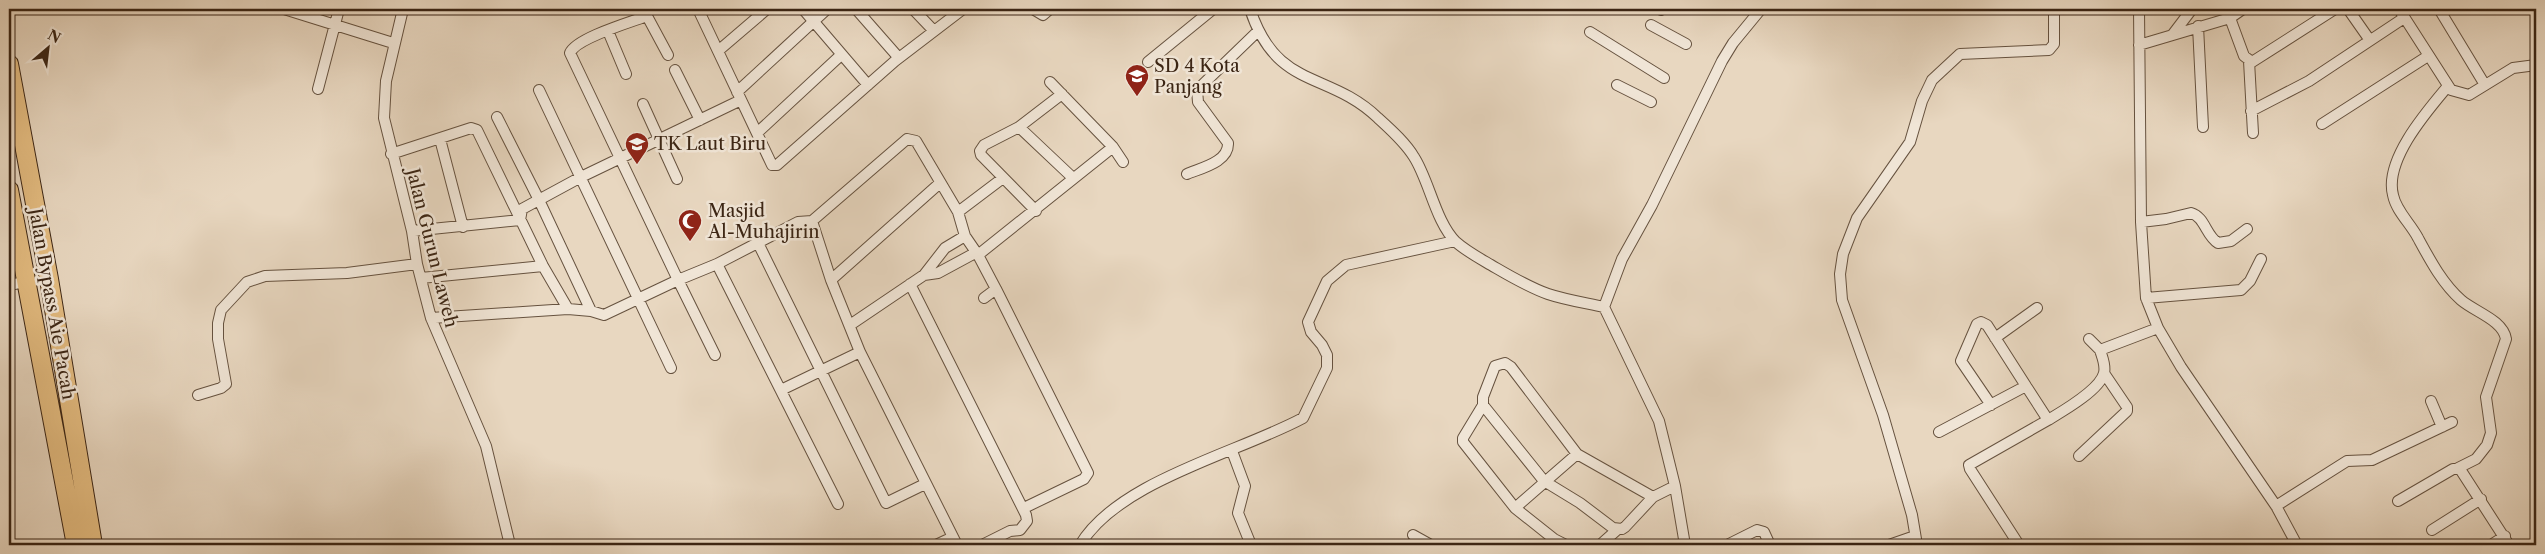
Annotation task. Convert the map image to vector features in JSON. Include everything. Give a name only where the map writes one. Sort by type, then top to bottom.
[{"type":"highway","name":"Jalan Bypass Aie Pacah","points":[[9,64],[49,279],[93,545]]},
{"type":"highway","points":[[9,190],[17,284],[76,545]]},
{"type":"street","points":[[284,9],[335,23],[393,43]]},
{"type":"street","points":[[318,89],[339,9]]},
{"type":"street","name":"Jalan Gurun Laweh","points":[[403,9],[393,43],[383,99],[384,118],[391,154],[412,231],[416,264],[431,318],[486,446],[510,545]]},
{"type":"street","points":[[698,9],[772,164],[777,165],[899,58],[963,9]]},
{"type":"street","points":[[718,51],[767,9]]},
{"type":"street","points":[[802,9],[868,85]]},
{"type":"street","points":[[520,220],[522,209],[581,177],[620,160],[700,120],[739,96],[827,9]]},
{"type":"street","points":[[856,9],[899,58]]},
{"type":"street","points":[[913,9],[934,32]]},
{"type":"street","points":[[1033,9],[1043,15],[1050,9]]},
{"type":"street","points":[[1148,62],[1213,9]]},
{"type":"street","points":[[1250,9],[1257,32],[1274,55],[1287,67],[1363,106],[1376,116],[1415,157],[1442,219],[1455,241],[1525,285],[1550,295],[1604,308]]},
{"type":"street","points":[[1685,545],[1675,486],[1659,421],[1604,308],[1622,259],[1652,205],[1722,61],[1733,43],[1761,9]]},
{"type":"street","points":[[1889,545],[1916,541],[1912,515],[1883,415],[1842,300],[1840,274],[1843,254],[1857,218],[1910,142],[1922,101],[1932,80],[1960,54],[2049,50],[2054,44],[2054,9]]},
{"type":"street","points":[[2139,9],[2141,222],[2146,298],[2158,328],[2181,367],[2276,506],[2297,545]]},
{"type":"street","points":[[2173,34],[2192,9]]},
{"type":"street","points":[[2139,45],[2230,18],[2243,9]]},
{"type":"street","points":[[2249,61],[2254,61],[2335,9]]},
{"type":"street","points":[[2348,9],[2369,39]]},
{"type":"street","points":[[2439,9],[2485,85]]},
{"type":"street","points":[[668,55],[645,12],[574,46],[570,53],[715,355]]},
{"type":"street","points":[[2252,110],[2309,81],[2369,39],[2402,13],[2451,90],[2469,95],[2512,68],[2536,65]]},
{"type":"street","points":[[2230,18],[2244,56],[2249,61],[2253,133]]},
{"type":"street","points":[[1651,25],[1686,44]]},
{"type":"street","points":[[2198,26],[2202,127]]},
{"type":"street","points":[[608,31],[626,74]]},
{"type":"street","points":[[1187,174],[1222,158],[1229,149],[1228,143],[1198,102],[1197,90],[1257,32]]},
{"type":"street","points":[[1590,32],[1664,78]]},
{"type":"street","points":[[757,132],[841,55]]},
{"type":"street","points":[[2322,124],[2428,56]]},
{"type":"street","points":[[675,70],[700,120]]},
{"type":"street","points":[[1050,82],[1113,147],[1123,162]]},
{"type":"street","points":[[1617,85],[1651,102]]},
{"type":"street","points":[[2398,501],[2476,459],[2487,445],[2490,433],[2486,397],[2506,340],[2505,335],[2494,323],[2462,300],[2441,277],[2395,201],[2392,188],[2396,164],[2413,132],[2448,86]]},
{"type":"street","points":[[538,90],[671,368]]},
{"type":"street","points":[[1036,211],[981,155],[981,148],[1019,127],[1062,94]]},
{"type":"street","points":[[643,104],[677,178]]},
{"type":"street","points":[[497,117],[539,200],[591,311]]},
{"type":"street","points":[[1019,127],[1073,178]]},
{"type":"street","points":[[391,154],[471,128],[477,130],[543,266],[568,309]]},
{"type":"street","points":[[440,139],[463,227]]},
{"type":"street","points":[[431,318],[568,309],[591,311],[604,315],[717,264],[798,222],[812,221],[907,139],[916,141],[958,212],[965,236],[996,289],[1088,473],[1084,480],[1024,508]]},
{"type":"street","points":[[924,275],[938,273],[976,254],[1036,211],[1073,178],[1113,147]]},
{"type":"street","points":[[958,212],[1003,178]]},
{"type":"street","points":[[831,280],[940,184]]},
{"type":"street","points":[[2141,222],[2166,219],[2191,212],[2198,216],[2216,241],[2221,243],[2231,241],[2247,229]]},
{"type":"street","points":[[412,231],[520,220]]},
{"type":"street","points":[[812,221],[831,280],[860,352],[955,541],[936,545]]},
{"type":"street","points":[[850,325],[924,275],[945,248],[965,236]]},
{"type":"street","points":[[1080,545],[1094,524],[1138,492],[1303,418],[1327,368],[1327,355],[1322,345],[1311,332],[1308,322],[1327,281],[1346,265],[1455,241]]},
{"type":"street","points":[[758,243],[886,503],[925,484]]},
{"type":"street","points":[[2146,298],[2241,290],[2250,281],[2261,259]]},
{"type":"street","points":[[198,394],[221,388],[226,384],[218,339],[218,323],[221,310],[247,282],[260,277],[347,274],[416,264]]},
{"type":"street","points":[[717,264],[838,504]]},
{"type":"street","points":[[421,278],[543,266]]},
{"type":"street","points":[[910,284],[1024,508],[1027,521],[1020,530],[1010,531],[982,545]]},
{"type":"street","points":[[984,298],[996,289]]},
{"type":"street","points":[[1995,338],[2037,308]]},
{"type":"street","points":[[1992,405],[1962,361],[1977,324],[1981,322],[1987,324],[2048,420]]},
{"type":"street","points":[[2100,350],[2158,328]]},
{"type":"street","points":[[2019,545],[1969,465],[2084,397],[2104,373],[2105,366],[2100,350],[2089,339]]},
{"type":"street","points":[[781,390],[819,370],[860,352]]},
{"type":"street","points":[[1566,545],[1545,533],[1514,508],[1463,442],[1463,438],[1483,405],[1483,397],[1495,366],[1505,363],[1511,367],[1577,454],[1653,497]]},
{"type":"street","points":[[2079,456],[2127,411],[2127,407],[2104,373]]},
{"type":"street","points":[[1938,432],[2026,386]]},
{"type":"street","points":[[2431,402],[2442,427]]},
{"type":"street","points":[[1483,405],[1544,481],[1618,529]]},
{"type":"street","points":[[2276,506],[2347,461],[2372,460],[2452,422]]},
{"type":"street","points":[[1232,450],[1243,475],[1245,486],[1238,513],[1251,545]]},
{"type":"street","points":[[1514,508],[1577,454]]},
{"type":"street","points":[[2458,468],[2462,470],[2507,541],[2491,545]]},
{"type":"street","points":[[1600,545],[1618,529],[1625,527],[1653,497],[1675,486]]},
{"type":"street","points":[[2432,530],[2481,499]]},
{"type":"street","points":[[1727,545],[1757,530],[1764,532],[1770,545]]},
{"type":"street","points":[[1414,535],[1430,545]]},
{"type":"place","name":"SD 4 Kota Panjang","points":[[1137,97]]},
{"type":"place","name":"TK Laut Biru","points":[[637,165]]},
{"type":"place","name":"Masjid Al-Muhajirin","points":[[690,242]]}]
